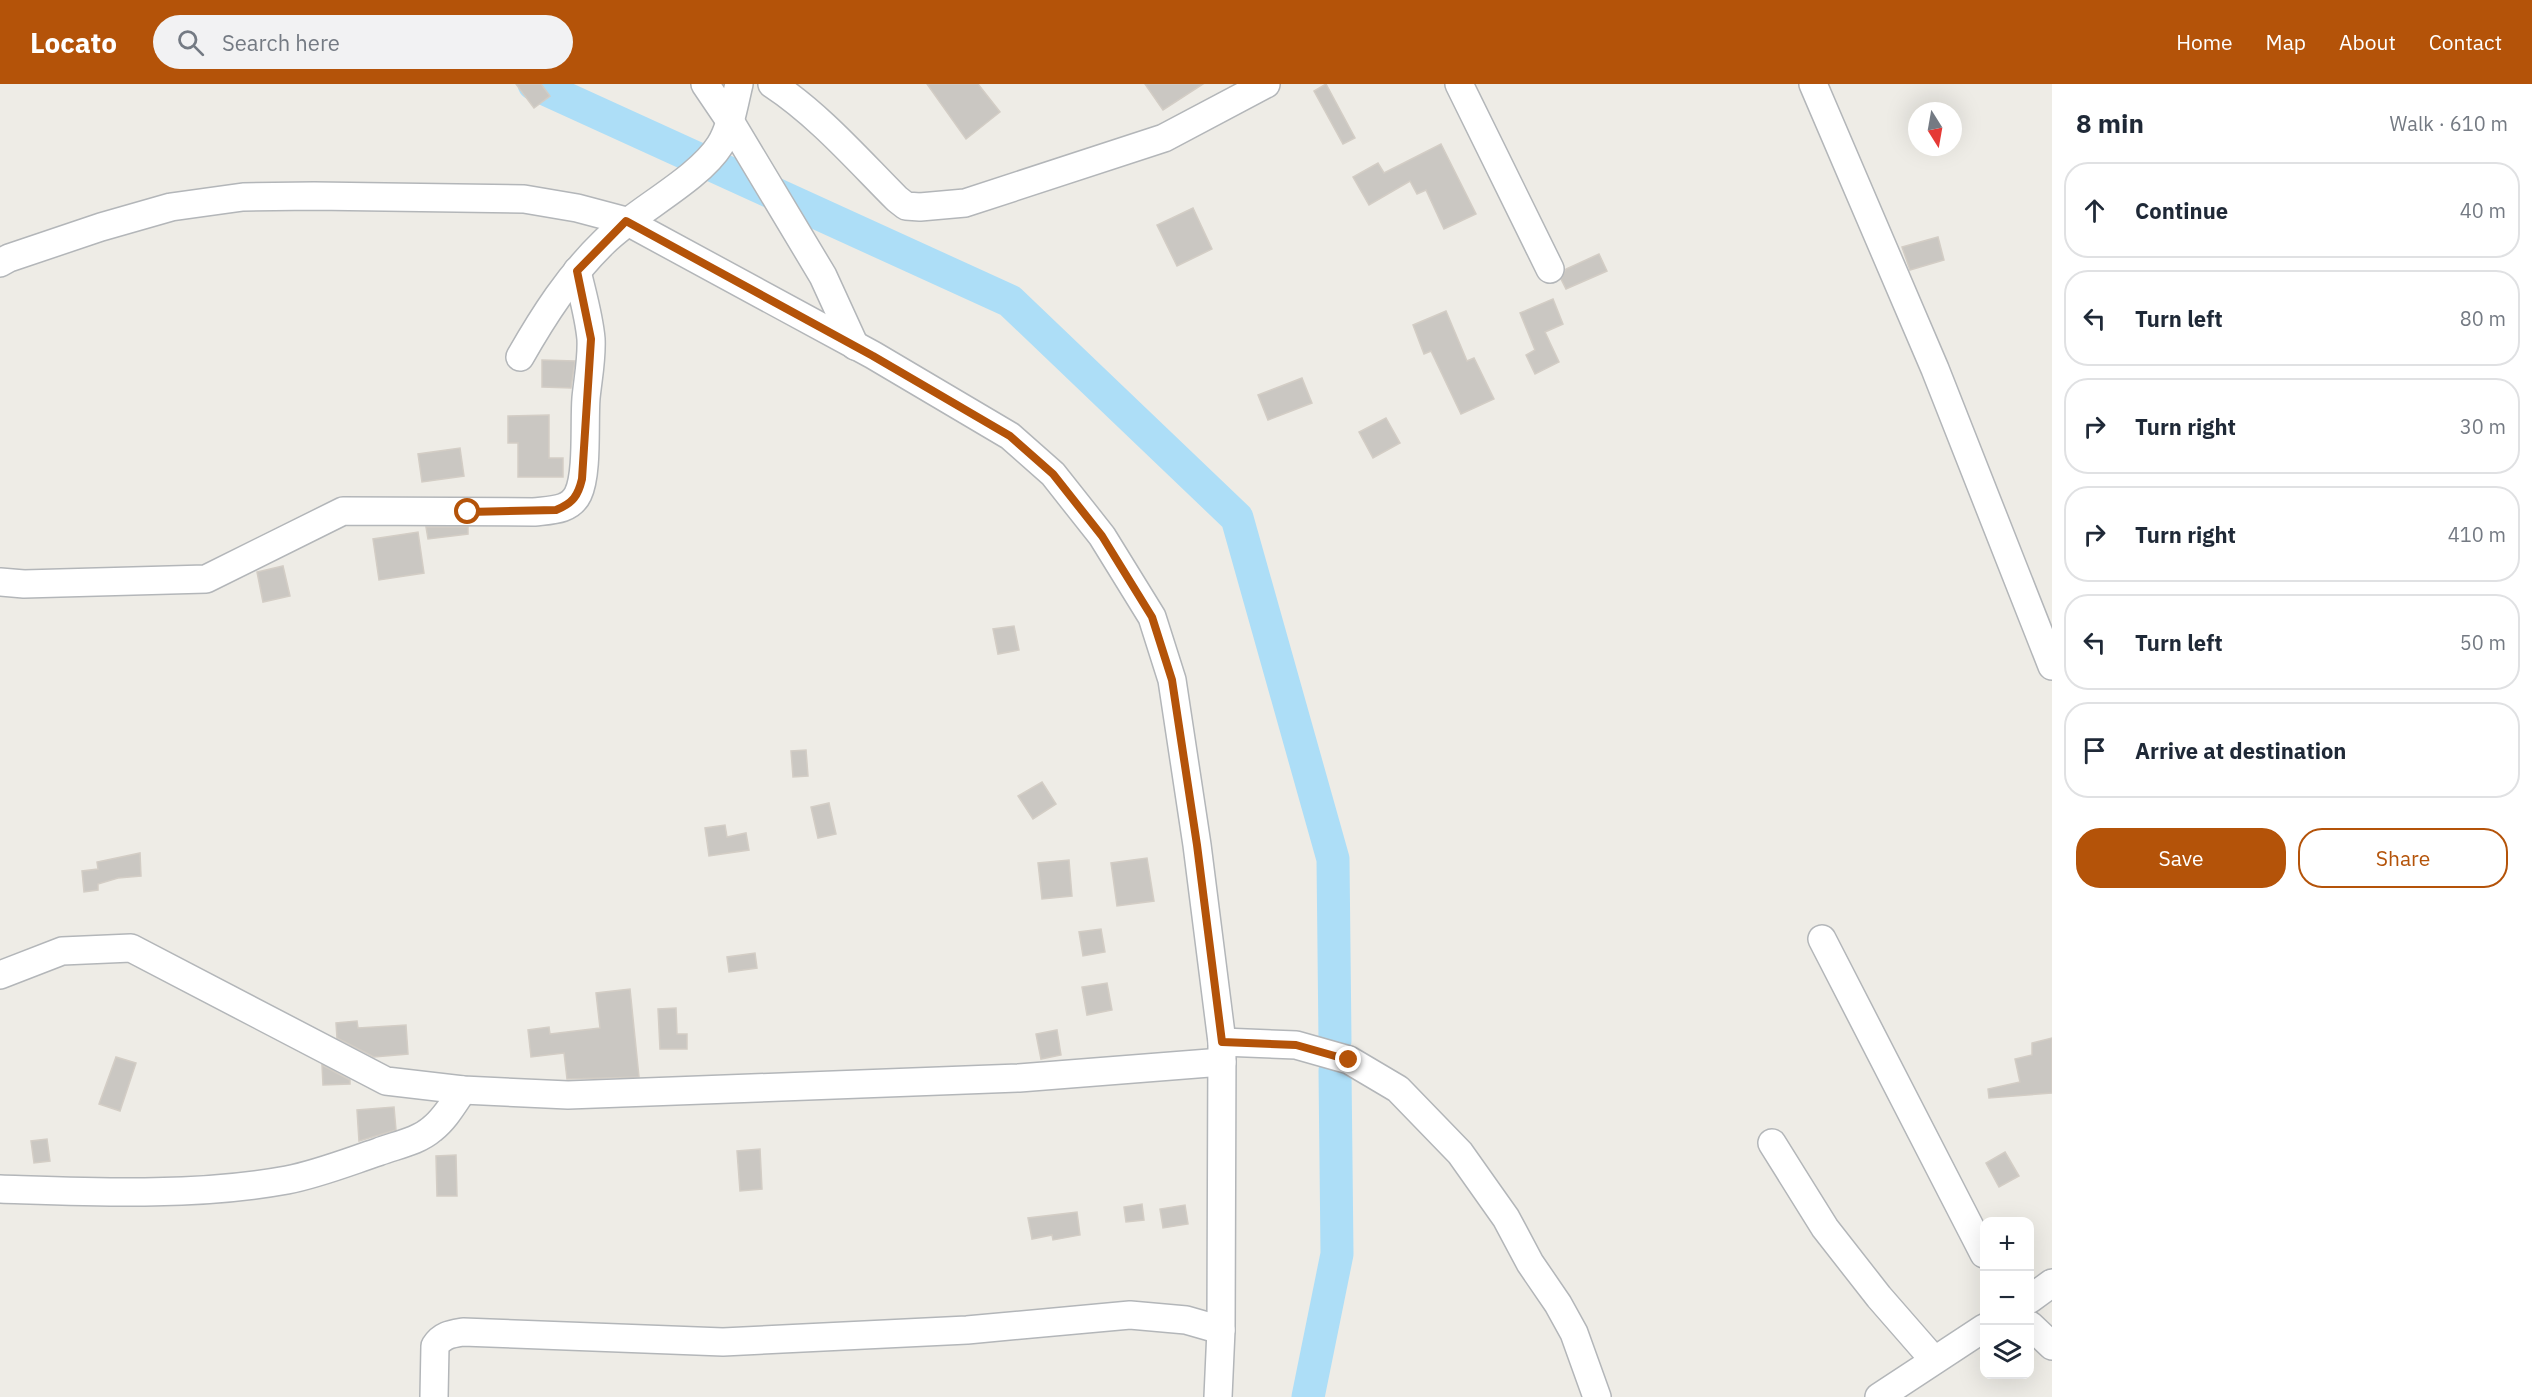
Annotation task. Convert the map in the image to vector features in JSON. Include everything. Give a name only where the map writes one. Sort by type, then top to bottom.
[{"type":"street","points":[[705,84],[824,276],[855,346]]},
{"type":"street","points":[[520,357],[547,310],[577,271],[626,221],[700,167],[719,146],[730,121],[739,84]]},
{"type":"street","points":[[772,84],[828,130],[897,199],[906,206],[920,207],[965,203],[1144,145],[1198,121],[1266,84]]},
{"type":"street","points":[[1459,84],[1550,269]]},
{"type":"street","points":[[1813,84],[1935,369],[2052,666]]},
{"type":"street","points":[[0,263],[101,227],[171,207],[243,197],[384,196],[524,199],[577,208],[626,221],[855,346],[1010,436],[1053,474],[1102,536],[1152,617],[1172,680],[1197,845],[1222,1052],[1221,1330],[1218,1397]]},
{"type":"street","points":[[0,582],[24,584],[206,579],[343,511],[534,512],[556,510],[569,504],[578,495],[582,479],[586,398],[591,367],[591,339],[577,271]]},
{"type":"street","points":[[1822,939],[1980,1246]]},
{"type":"street","points":[[0,975],[62,951],[131,948],[386,1081],[463,1090],[568,1095],[1019,1078],[1222,1052],[1296,1045],[1349,1060],[1398,1089],[1460,1153],[1506,1218],[1530,1263],[1558,1304],[1574,1333],[1597,1397]]},
{"type":"street","points":[[0,1189],[110,1192],[223,1188],[287,1180],[336,1167],[416,1140],[431,1131],[441,1121],[463,1090]]},
{"type":"street","points":[[1772,1143],[1826,1228],[1879,1297],[1934,1360]]},
{"type":"street","points":[[2034,1296],[2052,1283]]},
{"type":"street","points":[[434,1397],[435,1346],[439,1339],[449,1334],[463,1332],[723,1342],[966,1330],[1130,1315],[1186,1320],[1221,1330]]},
{"type":"street","points":[[2038,1323],[2052,1346]]},
{"type":"street","points":[[1879,1397],[1980,1331]]},
{"type":"building","points":[[516,84],[541,84],[550,96],[534,108]]},
{"type":"building","points":[[927,84],[978,84],[1000,112],[966,139]]},
{"type":"building","points":[[1145,84],[1203,84],[1163,110]]},
{"type":"building","points":[[1326,84],[1355,138],[1343,144],[1314,91]]},
{"type":"building","points":[[1441,144],[1476,214],[1444,229],[1426,190],[1417,194],[1410,181],[1369,205],[1353,177],[1378,163],[1384,173]]},
{"type":"building","points":[[1193,208],[1212,249],[1177,266],[1157,225]]},
{"type":"building","points":[[1938,237],[1944,260],[1910,270],[1902,247]]},
{"type":"building","points":[[1599,254],[1607,271],[1566,289],[1561,279],[1566,269]]},
{"type":"building","points":[[1553,299],[1563,324],[1545,332],[1559,362],[1535,374],[1526,355],[1535,350],[1520,313]]},
{"type":"building","points":[[1446,311],[1467,361],[1474,358],[1494,399],[1461,414],[1431,351],[1424,354],[1413,325]]},
{"type":"building","points":[[542,360],[575,361],[571,388],[542,387]]},
{"type":"building","points":[[1302,378],[1312,403],[1268,420],[1258,395]]},
{"type":"building","points":[[549,415],[549,458],[563,458],[563,477],[518,477],[518,443],[508,443],[508,416]]},
{"type":"building","points":[[1386,418],[1400,443],[1373,458],[1359,432]]},
{"type":"building","points":[[460,448],[464,476],[422,482],[418,454]]},
{"type":"building","points":[[426,527],[468,527],[468,534],[428,539]]},
{"type":"building","points":[[418,532],[424,573],[379,580],[373,539]]},
{"type":"building","points":[[283,566],[290,596],[263,602],[257,572]]},
{"type":"building","points":[[1014,626],[1019,650],[998,654],[993,629]]},
{"type":"building","points":[[806,750],[808,776],[793,777],[791,751]]},
{"type":"building","points":[[1042,782],[1056,804],[1033,819],[1018,796]]},
{"type":"building","points":[[829,803],[836,834],[818,838],[811,807]]},
{"type":"building","points":[[725,825],[727,837],[746,833],[749,850],[709,856],[705,828]]},
{"type":"building","points":[[140,853],[141,876],[118,878],[98,884],[98,890],[84,892],[82,871],[98,869],[97,862]]},
{"type":"building","points":[[1147,858],[1154,901],[1117,906],[1111,863]]},
{"type":"building","points":[[1069,860],[1072,896],[1042,899],[1038,863]]},
{"type":"building","points":[[1101,929],[1105,952],[1083,956],[1079,932]]},
{"type":"building","points":[[755,953],[757,968],[729,972],[727,957]]},
{"type":"building","points":[[1107,983],[1112,1010],[1087,1015],[1082,987]]},
{"type":"building","points":[[630,989],[639,1077],[567,1079],[564,1053],[531,1057],[528,1030],[549,1027],[550,1034],[600,1028],[596,993]]},
{"type":"building","points":[[676,1008],[677,1034],[687,1034],[687,1049],[660,1049],[658,1009]]},
{"type":"building","points":[[357,1021],[358,1028],[406,1025],[408,1054],[374,1057],[337,1038],[336,1023]]},
{"type":"building","points":[[1057,1030],[1061,1055],[1041,1059],[1036,1034]]},
{"type":"building","points":[[2052,1038],[2052,1093],[1989,1098],[1988,1089],[2020,1082],[2015,1059],[2032,1055],[2032,1043]]},
{"type":"building","points":[[116,1057],[136,1063],[120,1111],[99,1104]]},
{"type":"building","points":[[322,1065],[350,1080],[350,1084],[323,1085]]},
{"type":"building","points":[[394,1107],[396,1130],[359,1141],[357,1110]]},
{"type":"building","points":[[47,1139],[50,1161],[34,1163],[31,1141]]},
{"type":"building","points":[[760,1149],[762,1189],[740,1191],[737,1151]]},
{"type":"building","points":[[2005,1152],[2019,1176],[1999,1187],[1986,1163]]},
{"type":"building","points":[[456,1155],[457,1196],[437,1196],[436,1156]]},
{"type":"building","points":[[1142,1204],[1144,1220],[1126,1222],[1124,1207]]},
{"type":"building","points":[[1185,1205],[1188,1224],[1163,1228],[1160,1209]]},
{"type":"building","points":[[1077,1212],[1080,1235],[1053,1240],[1052,1235],[1032,1239],[1028,1218]]},
{"type":"waterway","points":[[534,84],[1010,301],[1237,518],[1333,859],[1335,1041]]},
{"type":"waterway","points":[[1308,1397],[1337,1254],[1335,1071]]},
{"type":"route","points":[[468,512],[556,510],[569,504],[578,495],[582,479],[591,339],[577,271],[626,221],[873,356],[1010,436],[1053,474],[1102,536],[1152,617],[1164,649],[1172,680],[1197,845],[1222,1042],[1296,1045],[1349,1060]]}]
